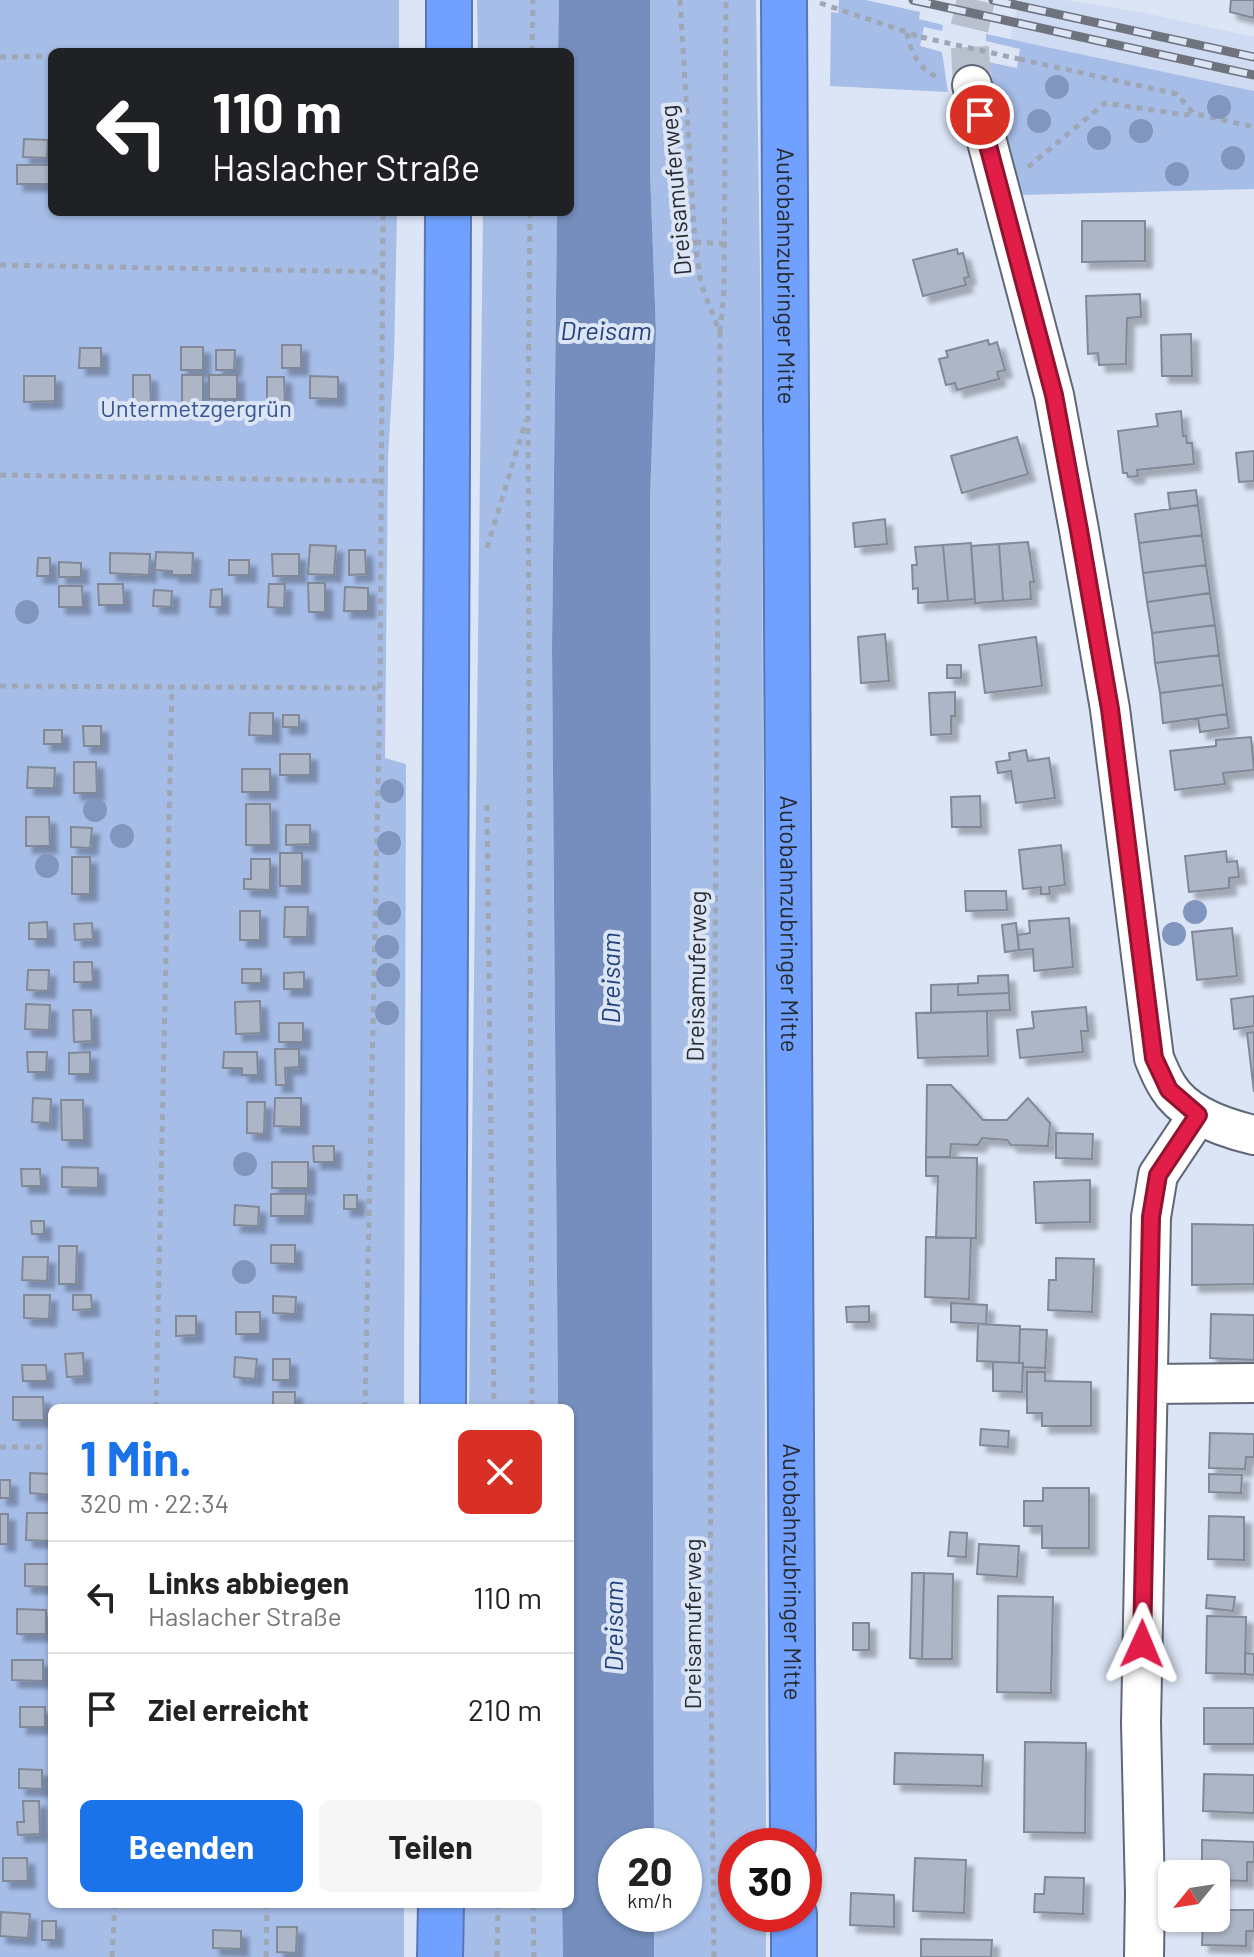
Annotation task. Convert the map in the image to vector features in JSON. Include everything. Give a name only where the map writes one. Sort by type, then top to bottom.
[{"type":"highway","points":[[449,0],[449,48]]},
{"type":"highway","name":"Autobahnzubringer Mitte","points":[[784,0],[793,1828]]},
{"type":"highway","points":[[443,1404],[448,216]]},
{"type":"highway","points":[[440,1957],[441,1908]]},
{"type":"highway","points":[[794,1932],[794,1957]]},
{"type":"street","points":[[960,82],[997,175],[1054,395],[1110,709],[1154,1058],[1169,1090],[1198,1115],[1254,1135]]},
{"type":"street","points":[[1144,1957],[1141,1723],[1151,1217],[1158,1175],[1198,1115]]},
{"type":"street","points":[[1149,1384],[1254,1383]]},
{"type":"path","points":[[532,48],[533,0]]},
{"type":"path","name":"Dreisamuferweg","points":[[680,0],[695,242],[701,284],[720,333],[710,1587],[714,1957]]},
{"type":"path","points":[[720,333],[725,244],[726,0]]},
{"type":"path","points":[[839,8],[921,37],[1177,94],[1193,113]]},
{"type":"path","points":[[907,33],[909,48],[928,74],[960,82]]},
{"type":"path","points":[[0,57],[48,56]]},
{"type":"path","points":[[997,175],[1024,171],[1105,103],[1186,115],[1193,113],[1254,127]]},
{"type":"path","points":[[365,1404],[380,688],[383,216]]},
{"type":"path","points":[[530,216],[532,1404]]},
{"type":"path","points":[[695,242],[725,244]]},
{"type":"path","points":[[0,265],[383,272]]},
{"type":"path","points":[[484,557],[528,412]]},
{"type":"path","points":[[0,475],[380,481]]},
{"type":"path","points":[[156,1404],[172,685]]},
{"type":"path","points":[[0,686],[380,688]]},
{"type":"path","points":[[487,793],[494,1404]]},
{"type":"path","points":[[0,1447],[48,1447]]},
{"type":"path","points":[[112,1957],[115,1908]]},
{"type":"path","points":[[266,1957],[267,1908]]},
{"type":"path","points":[[497,1957],[498,1908]]},
{"type":"path","points":[[533,1908],[534,1957]]},
{"type":"shaded area","points":[[1019,0],[1065,0],[1140,12],[1254,37],[1254,91],[1010,39]]},
{"type":"green space","name":"Untermetzgergrün","points":[[0,0],[399,0],[399,48],[48,48],[48,216],[397,216],[388,457],[385,758],[406,764],[404,1404],[48,1404],[48,1908],[404,1908],[404,1957],[0,1957]]},
{"type":"green space","points":[[477,0],[559,0],[558,48],[478,48]]},
{"type":"green space","points":[[650,0],[756,0],[762,411],[766,1828],[718,1828],[718,1932],[766,1932],[766,1957],[654,1957],[654,1932],[702,1932],[702,1828],[654,1828],[650,499],[656,331],[650,171]]},
{"type":"green space","points":[[839,0],[866,0],[920,12],[919,19],[943,25],[942,31],[924,27],[920,46],[942,52],[948,92],[830,86],[831,12],[838,13]]},
{"type":"green space","points":[[986,34],[1254,91],[1254,189],[1021,195],[988,62],[1017,68],[1020,49],[986,41]]},
{"type":"green space","points":[[483,216],[557,216],[552,648],[558,1404],[469,1404]]},
{"type":"green space","points":[[464,1908],[562,1908],[563,1957],[464,1957]]},
{"type":"water","name":"Dreisam","points":[[559,0],[650,0],[650,171],[656,331],[650,499],[654,1828],[598,1828],[598,1932],[654,1932],[654,1957],[563,1957],[562,1908],[574,1908],[574,1404],[558,1404],[552,648],[557,216],[574,216],[574,48],[558,48]]},
{"type":"building","points":[[1231,0],[1254,0],[1254,18],[1230,12]]},
{"type":"building","points":[[24,139],[48,140],[47,158],[23,157]]},
{"type":"building","points":[[17,165],[48,165],[48,184],[17,184]]},
{"type":"building","points":[[1082,221],[1145,221],[1145,261],[1082,262]]},
{"type":"building","points":[[957,249],[958,254],[963,253],[969,277],[964,278],[966,285],[923,296],[913,260]]},
{"type":"building","points":[[1140,294],[1141,317],[1127,318],[1126,364],[1099,365],[1098,353],[1088,354],[1086,296]]},
{"type":"building","points":[[1191,334],[1192,376],[1162,376],[1161,335]]},
{"type":"building","points":[[988,340],[989,345],[997,342],[1005,370],[997,372],[999,379],[957,390],[955,383],[946,385],[939,359],[948,357],[946,351]]},
{"type":"building","points":[[282,345],[301,345],[301,368],[282,368]]},
{"type":"building","points":[[181,347],[203,347],[203,370],[181,370]]},
{"type":"building","points":[[80,348],[101,348],[101,368],[79,368]]},
{"type":"building","points":[[216,350],[235,350],[234,370],[216,370]]},
{"type":"building","points":[[133,375],[150,375],[151,405],[133,405]]},
{"type":"building","points":[[182,375],[203,375],[203,402],[182,402]]},
{"type":"building","points":[[209,375],[237,375],[237,399],[209,399]]},
{"type":"building","points":[[24,376],[55,376],[55,401],[24,402]]},
{"type":"building","points":[[310,376],[338,377],[338,399],[310,398]]},
{"type":"building","points":[[267,377],[284,377],[285,405],[267,405]]},
{"type":"building","points":[[1181,411],[1183,436],[1186,436],[1187,443],[1192,443],[1194,464],[1137,470],[1138,476],[1128,477],[1127,473],[1123,473],[1118,431],[1158,426],[1156,414]]},
{"type":"building","points":[[1017,437],[1028,474],[962,493],[951,456]]},
{"type":"building","points":[[1254,451],[1254,481],[1239,482],[1236,453]]},
{"type":"building","points":[[1196,490],[1198,505],[1170,509],[1168,493]]},
{"type":"building","points":[[1198,505],[1202,535],[1139,543],[1135,514]]},
{"type":"building","points":[[885,519],[887,544],[855,547],[853,523]]},
{"type":"building","points":[[1202,535],[1206,565],[1143,573],[1139,543]]},
{"type":"building","points":[[1028,542],[1034,582],[1030,582],[1031,599],[1003,601],[999,544]]},
{"type":"building","points":[[971,543],[975,599],[948,601],[943,545]]},
{"type":"building","points":[[999,544],[1003,601],[975,603],[971,546]]},
{"type":"building","points":[[310,545],[336,546],[334,575],[308,574]]},
{"type":"building","points":[[943,545],[948,601],[918,603],[918,588],[913,589],[912,565],[917,565],[915,547]]},
{"type":"building","points":[[349,550],[365,550],[366,574],[349,575]]},
{"type":"building","points":[[156,552],[193,553],[192,575],[172,575],[172,571],[155,570]]},
{"type":"building","points":[[110,553],[150,554],[149,575],[110,573]]},
{"type":"building","points":[[272,554],[299,554],[299,576],[273,576]]},
{"type":"building","points":[[38,558],[50,558],[50,576],[37,576]]},
{"type":"building","points":[[229,560],[249,560],[249,575],[229,575]]},
{"type":"building","points":[[59,562],[81,563],[81,577],[59,577]]},
{"type":"building","points":[[1206,565],[1210,593],[1147,602],[1143,573]]},
{"type":"building","points":[[308,583],[325,583],[325,612],[309,612]]},
{"type":"building","points":[[98,584],[123,584],[124,605],[99,605]]},
{"type":"building","points":[[269,584],[285,584],[284,608],[268,607]]},
{"type":"building","points":[[59,586],[82,586],[83,607],[59,607]]},
{"type":"building","points":[[345,587],[368,588],[368,611],[344,611]]},
{"type":"building","points":[[222,589],[222,607],[210,607],[211,590]]},
{"type":"building","points":[[154,590],[172,591],[171,607],[153,606]]},
{"type":"building","points":[[1210,593],[1215,625],[1152,633],[1147,602]]},
{"type":"building","points":[[1215,625],[1219,655],[1155,663],[1152,633]]},
{"type":"building","points":[[885,634],[889,681],[861,683],[858,637]]},
{"type":"building","points":[[1036,637],[1042,686],[985,693],[979,645]]},
{"type":"building","points":[[1219,655],[1223,685],[1160,693],[1155,663]]},
{"type":"building","points":[[947,665],[961,665],[961,678],[947,678]]},
{"type":"building","points":[[1223,685],[1227,714],[1163,723],[1160,693]]},
{"type":"building","points":[[955,692],[951,734],[931,735],[929,693]]},
{"type":"building","points":[[250,713],[273,713],[273,736],[249,735]]},
{"type":"building","points":[[1227,714],[1229,728],[1200,732],[1198,718]]},
{"type":"building","points":[[283,715],[299,715],[299,727],[283,727]]},
{"type":"building","points":[[83,726],[101,726],[101,746],[84,746]]},
{"type":"building","points":[[44,730],[62,730],[62,744],[44,744]]},
{"type":"building","points":[[1251,737],[1254,770],[1223,773],[1225,784],[1175,790],[1170,751],[1216,746],[1216,740]]},
{"type":"building","points":[[1026,750],[1028,761],[1049,758],[1055,798],[1016,803],[1011,771],[998,773],[996,762],[1010,760],[1009,753]]},
{"type":"building","points":[[280,754],[310,754],[310,775],[280,775]]},
{"type":"building","points":[[74,762],[96,762],[97,793],[74,793]]},
{"type":"building","points":[[28,767],[55,768],[54,788],[27,788]]},
{"type":"building","points":[[242,769],[270,769],[270,792],[242,792]]},
{"type":"building","points":[[980,796],[981,827],[952,827],[951,797]]},
{"type":"building","points":[[246,804],[270,804],[271,845],[246,845]]},
{"type":"building","points":[[26,817],[49,817],[50,846],[26,846]]},
{"type":"building","points":[[286,825],[310,825],[310,844],[286,845]]},
{"type":"building","points":[[71,827],[92,828],[90,848],[71,847]]},
{"type":"building","points":[[1061,845],[1065,885],[1049,887],[1050,894],[1041,894],[1041,887],[1023,889],[1019,850]]},
{"type":"building","points":[[1226,851],[1227,862],[1237,861],[1239,877],[1229,878],[1229,888],[1189,892],[1185,856]]},
{"type":"building","points":[[280,853],[302,853],[302,886],[280,886]]},
{"type":"building","points":[[72,857],[90,857],[90,894],[72,894]]},
{"type":"building","points":[[251,859],[270,859],[270,890],[244,889],[244,879],[251,879]]},
{"type":"building","points":[[965,891],[1006,891],[1007,910],[966,911]]},
{"type":"building","points":[[285,907],[308,907],[307,937],[284,937]]},
{"type":"building","points":[[240,911],[260,911],[260,940],[240,940]]},
{"type":"building","points":[[1069,918],[1073,967],[1034,971],[1033,949],[1019,950],[1018,935],[1030,933],[1029,921]]},
{"type":"building","points":[[47,922],[48,939],[29,939],[29,923]]},
{"type":"building","points":[[92,923],[93,939],[75,940],[74,924]]},
{"type":"building","points":[[1016,923],[1019,950],[1005,952],[1002,925]]},
{"type":"building","points":[[1232,928],[1237,976],[1197,980],[1192,932]]},
{"type":"building","points":[[74,962],[92,962],[93,982],[74,982]]},
{"type":"building","points":[[242,969],[261,969],[261,983],[242,983]]},
{"type":"building","points":[[28,970],[49,970],[48,991],[27,990]]},
{"type":"building","points":[[304,972],[304,989],[284,989],[284,973]]},
{"type":"building","points":[[1008,975],[1009,993],[958,995],[958,984],[978,983],[978,976]]},
{"type":"building","points":[[958,984],[958,995],[1009,993],[1010,1010],[931,1013],[931,985]]},
{"type":"building","points":[[1254,996],[1254,1026],[1234,1029],[1231,999]]},
{"type":"building","points":[[260,1001],[261,1033],[236,1034],[235,1002]]},
{"type":"building","points":[[26,1004],[50,1005],[49,1030],[25,1029]]},
{"type":"building","points":[[1086,1007],[1088,1031],[1081,1031],[1083,1052],[1020,1058],[1017,1030],[1034,1028],[1032,1012]]},
{"type":"building","points":[[73,1010],[91,1010],[92,1041],[74,1042]]},
{"type":"building","points":[[987,1011],[988,1056],[918,1058],[916,1013]]},
{"type":"building","points":[[279,1023],[303,1023],[303,1042],[279,1042]]},
{"type":"building","points":[[1254,1032],[1254,1092],[1247,1033]]},
{"type":"building","points":[[275,1049],[299,1049],[299,1067],[285,1068],[286,1085],[276,1085]]},
{"type":"building","points":[[27,1052],[47,1052],[46,1072],[28,1072]]},
{"type":"building","points":[[90,1052],[90,1074],[69,1074],[69,1053]]},
{"type":"building","points":[[224,1052],[257,1052],[258,1075],[242,1075],[242,1068],[223,1068]]},
{"type":"building","points":[[927,1085],[951,1085],[983,1120],[1007,1120],[1028,1098],[1050,1123],[1048,1146],[1011,1145],[1007,1140],[982,1138],[978,1145],[951,1144],[950,1157],[926,1157]]},
{"type":"building","points":[[33,1098],[51,1099],[50,1123],[32,1122]]},
{"type":"building","points":[[275,1098],[301,1098],[301,1127],[274,1126]]},
{"type":"building","points":[[61,1100],[83,1100],[84,1140],[62,1140]]},
{"type":"building","points":[[247,1102],[265,1102],[264,1134],[247,1133]]},
{"type":"building","points":[[1056,1133],[1093,1134],[1092,1159],[1056,1158]]},
{"type":"building","points":[[313,1146],[334,1146],[334,1162],[314,1162]]},
{"type":"building","points":[[926,1157],[977,1158],[976,1238],[936,1238],[938,1176],[926,1176]]},
{"type":"building","points":[[272,1162],[308,1162],[308,1188],[272,1188]]},
{"type":"building","points":[[62,1167],[98,1168],[98,1188],[62,1187]]},
{"type":"building","points":[[21,1169],[40,1169],[41,1186],[22,1186]]},
{"type":"building","points":[[1090,1180],[1090,1222],[1036,1223],[1034,1182]]},
{"type":"building","points":[[271,1194],[306,1194],[305,1216],[271,1216]]},
{"type":"building","points":[[344,1195],[357,1195],[357,1209],[344,1209]]},
{"type":"building","points":[[235,1205],[259,1207],[258,1226],[234,1225]]},
{"type":"building","points":[[31,1221],[44,1221],[44,1234],[32,1234]]},
{"type":"building","points":[[1192,1224],[1254,1225],[1254,1284],[1192,1285]]},
{"type":"building","points":[[926,1237],[971,1238],[969,1299],[925,1297]]},
{"type":"building","points":[[271,1245],[295,1245],[295,1264],[271,1263]]},
{"type":"building","points":[[59,1246],[77,1246],[76,1284],[59,1284]]},
{"type":"building","points":[[23,1257],[48,1257],[47,1281],[22,1280]]},
{"type":"building","points":[[1056,1258],[1094,1259],[1092,1312],[1048,1310],[1049,1280],[1056,1280]]},
{"type":"building","points":[[24,1295],[50,1295],[49,1319],[24,1318]]},
{"type":"building","points":[[73,1295],[91,1295],[92,1309],[73,1310]]},
{"type":"building","points":[[273,1296],[296,1297],[295,1314],[273,1313]]},
{"type":"building","points":[[951,1303],[987,1305],[986,1324],[951,1322]]},
{"type":"building","points":[[869,1306],[869,1322],[847,1322],[846,1307]]},
{"type":"building","points":[[236,1312],[260,1312],[260,1334],[236,1334]]},
{"type":"building","points":[[1211,1314],[1254,1315],[1254,1360],[1210,1358]]},
{"type":"building","points":[[176,1316],[196,1316],[196,1335],[176,1336]]},
{"type":"building","points":[[978,1324],[1020,1326],[1019,1363],[977,1361]]},
{"type":"building","points":[[1020,1329],[1047,1330],[1045,1368],[1023,1367],[1023,1363],[1019,1363]]},
{"type":"building","points":[[83,1353],[84,1376],[67,1377],[65,1354]]},
{"type":"building","points":[[235,1357],[257,1359],[255,1379],[234,1377]]},
{"type":"building","points":[[273,1359],[290,1359],[290,1380],[273,1380]]},
{"type":"building","points":[[993,1362],[1023,1363],[1022,1392],[993,1391]]},
{"type":"building","points":[[22,1365],[46,1365],[47,1381],[23,1381]]},
{"type":"building","points":[[1027,1372],[1045,1372],[1045,1381],[1091,1382],[1091,1426],[1042,1426],[1042,1413],[1027,1413]]},
{"type":"building","points":[[273,1392],[295,1392],[295,1404],[273,1404]]},
{"type":"building","points":[[13,1397],[43,1397],[44,1420],[13,1420]]},
{"type":"building","points":[[981,1429],[1009,1431],[1008,1447],[980,1445]]},
{"type":"building","points":[[1210,1433],[1254,1434],[1254,1457],[1246,1457],[1245,1469],[1209,1468]]},
{"type":"building","points":[[30,1473],[48,1474],[48,1495],[30,1493]]},
{"type":"building","points":[[1209,1474],[1242,1475],[1241,1493],[1209,1492]]},
{"type":"building","points":[[0,1480],[10,1480],[10,1498],[0,1498]]},
{"type":"building","points":[[1043,1488],[1089,1488],[1089,1548],[1042,1548],[1042,1526],[1024,1526],[1024,1501],[1043,1501]]},
{"type":"building","points":[[27,1513],[48,1513],[48,1541],[26,1540]]},
{"type":"building","points":[[0,1514],[8,1514],[8,1544],[0,1544]]},
{"type":"building","points":[[1209,1516],[1244,1517],[1244,1560],[1208,1559]]},
{"type":"building","points":[[950,1532],[967,1533],[966,1557],[948,1556]]},
{"type":"building","points":[[979,1544],[1019,1546],[1017,1577],[977,1574]]},
{"type":"building","points":[[25,1564],[48,1564],[48,1587],[25,1586]]},
{"type":"building","points":[[912,1573],[924,1573],[922,1659],[910,1658]]},
{"type":"building","points":[[924,1573],[953,1574],[952,1659],[922,1659]]},
{"type":"building","points":[[1207,1595],[1235,1597],[1233,1611],[1206,1608]]},
{"type":"building","points":[[998,1596],[1053,1597],[1051,1693],[997,1692]]},
{"type":"building","points":[[17,1609],[46,1610],[46,1634],[17,1634]]},
{"type":"building","points":[[1207,1616],[1246,1617],[1245,1674],[1206,1673]]},
{"type":"building","points":[[853,1623],[869,1623],[869,1650],[853,1650]]},
{"type":"building","points":[[1245,1653],[1254,1654],[1254,1675],[1245,1674]]},
{"type":"building","points":[[12,1660],[43,1660],[43,1681],[12,1680]]},
{"type":"building","points":[[20,1707],[45,1707],[45,1727],[20,1727]]},
{"type":"building","points":[[1204,1708],[1254,1708],[1254,1744],[1204,1744]]},
{"type":"building","points":[[1025,1742],[1086,1743],[1085,1833],[1024,1832]]},
{"type":"building","points":[[895,1753],[983,1755],[982,1786],[894,1784]]},
{"type":"building","points":[[19,1769],[42,1770],[42,1789],[19,1788]]},
{"type":"building","points":[[1204,1774],[1254,1775],[1254,1813],[1203,1811]]},
{"type":"building","points":[[23,1801],[39,1801],[40,1834],[18,1835],[17,1822],[24,1822]]},
{"type":"building","points":[[1202,1840],[1254,1842],[1254,1862],[1247,1862],[1247,1881],[1230,1880],[1230,1860],[1202,1860]]},
{"type":"building","points":[[3,1858],[27,1858],[28,1881],[3,1881]]},
{"type":"building","points":[[915,1858],[966,1860],[964,1913],[913,1911]]},
{"type":"building","points":[[1045,1877],[1084,1878],[1083,1914],[1034,1912],[1035,1894],[1044,1894]]},
{"type":"building","points":[[851,1893],[894,1895],[894,1927],[850,1925]]},
{"type":"building","points":[[1230,1910],[1254,1910],[1254,1931],[1246,1931],[1246,1946],[1202,1945],[1202,1932],[1230,1932]]},
{"type":"building","points":[[1,1912],[30,1914],[28,1938],[0,1936]]},
{"type":"building","points":[[42,1921],[56,1921],[56,1940],[42,1940]]},
{"type":"building","points":[[277,1927],[297,1927],[296,1953],[277,1952]]},
{"type":"building","points":[[213,1930],[241,1931],[241,1949],[213,1948]]},
{"type":"building","points":[[921,1939],[992,1940],[991,1957],[921,1957]]},
{"type":"tunnel","points":[[972,85],[969,30],[976,0]]},
{"type":"railway","points":[[913,0],[1254,75]]},
{"type":"railway","points":[[993,0],[1254,57]]},
{"type":"route","points":[[980,115],[1054,395],[1079,530],[1110,709],[1154,1058],[1169,1090],[1198,1115],[1158,1175],[1151,1217],[1142,1644]]}]
